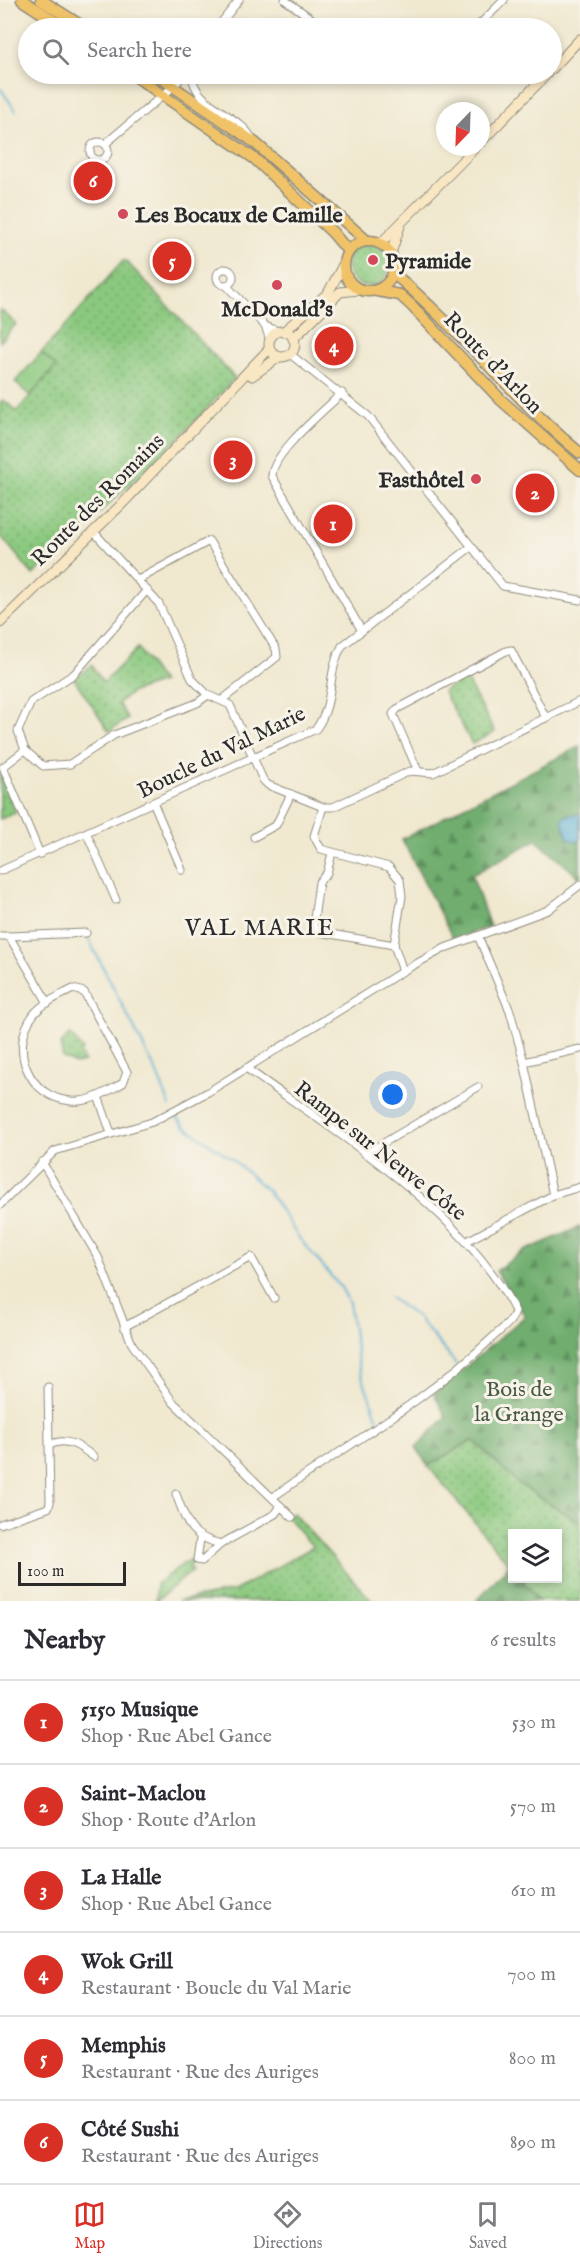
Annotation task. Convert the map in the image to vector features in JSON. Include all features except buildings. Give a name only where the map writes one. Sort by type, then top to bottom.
[{"type":"main road","points":[[22,0],[50,18]]},
{"type":"main road","points":[[41,0],[69,18]]},
{"type":"main road","points":[[148,84],[255,159],[333,233],[348,251]]},
{"type":"main road","points":[[171,84],[254,142],[367,241],[381,243],[391,253],[394,274],[384,287],[377,291],[358,290],[350,284],[343,265],[348,251],[367,241]]},
{"type":"main road","name":"Route d'Arlon","points":[[394,274],[417,294],[526,406],[580,453]]},
{"type":"main road","name":"Route d'Arlon","points":[[377,291],[400,295],[501,400],[580,470]]},
{"type":"street","points":[[225,18],[239,0]]},
{"type":"street","points":[[285,0],[311,18]]},
{"type":"street","points":[[486,18],[504,0]]},
{"type":"street","points":[[562,58],[580,39]]},
{"type":"street","points":[[194,84],[196,90],[246,127],[254,142]]},
{"type":"street","points":[[490,132],[537,84]]},
{"type":"street","points":[[105,144],[174,86]]},
{"type":"street","points":[[381,243],[467,156]]},
{"type":"street","points":[[391,253],[401,224]]},
{"type":"street","name":"Route des Romains","points":[[221,402],[269,344],[328,293],[343,265]]},
{"type":"street","points":[[226,285],[265,326],[293,339]]},
{"type":"street","points":[[293,339],[340,292],[358,290]]},
{"type":"street","points":[[265,326],[269,344],[279,357]]},
{"type":"street","points":[[293,339],[294,347],[290,354],[342,393],[388,437],[503,586],[580,600]]},
{"type":"street","name":"Route des Romains","points":[[0,623],[221,402],[258,370],[279,357],[290,354]]},
{"type":"street","points":[[342,393],[280,455],[272,476],[362,631]]},
{"type":"street","points":[[93,531],[159,604],[192,679],[208,695],[230,705],[268,785],[323,807],[333,807],[410,771],[433,773],[580,701]]},
{"type":"street","points":[[138,580],[209,541],[276,649],[277,657],[222,700]]},
{"type":"street","name":"Boucle du Val Marie","points":[[0,871],[154,804],[316,729],[327,714],[335,657],[342,646],[471,547]]},
{"type":"street","points":[[147,590],[74,674],[31,702],[18,731],[25,750],[43,766],[70,764],[114,735],[197,703],[208,695]]},
{"type":"street","points":[[418,771],[393,714],[397,709],[506,651],[511,650],[546,718]]},
{"type":"street","points":[[25,750],[3,767],[40,854]]},
{"type":"street","points":[[254,837],[276,825],[291,794]]},
{"type":"street","points":[[154,804],[182,870]]},
{"type":"street","points":[[323,807],[314,836],[321,849],[388,867],[400,880],[402,896],[394,945],[403,971]]},
{"type":"street","points":[[87,834],[116,900]]},
{"type":"street","points":[[332,853],[327,873],[319,882],[314,927],[319,932],[394,945]]},
{"type":"street","points":[[0,1205],[55,1151],[72,1144],[152,1122],[246,1068],[403,971],[445,948],[548,910],[580,885]]},
{"type":"street","points":[[0,936],[86,933]]},
{"type":"street","points":[[9,936],[48,1002]]},
{"type":"street","points":[[478,936],[510,1011],[525,1062],[553,1194]]},
{"type":"street","points":[[73,989],[84,992],[127,1072],[123,1083],[98,1096],[79,1101],[62,1100],[41,1089],[32,1080],[22,1054],[23,1037],[34,1014],[48,1002],[73,989]]},
{"type":"street","points":[[525,1062],[580,1049]]},
{"type":"street","name":"Rampe sur Neuve Côte","points":[[246,1068],[365,1154],[421,1199],[467,1241],[502,1287],[515,1311],[514,1316],[463,1365],[393,1418],[273,1497]]},
{"type":"street","points":[[365,1154],[478,1087]]},
{"type":"street","points":[[98,1096],[111,1133]]},
{"type":"street","points":[[42,1162],[98,1257],[132,1344],[172,1402],[292,1517]]},
{"type":"street","points":[[467,1241],[553,1194],[580,1187]]},
{"type":"street","points":[[124,1327],[251,1257],[274,1298]]},
{"type":"street","points":[[0,1524],[48,1508],[51,1498],[48,1387]]},
{"type":"street","points":[[50,1445],[57,1441],[74,1444],[94,1457]]},
{"type":"street","points":[[176,1494],[190,1526],[200,1539],[221,1544]]},
{"type":"street","points":[[200,1539],[196,1560],[202,1561],[221,1544],[275,1515],[281,1506]]},
{"type":"green space","points":[[368,244],[383,250],[389,265],[383,280],[368,286],[353,280],[347,265],[353,250]]},
{"type":"green space","points":[[123,261],[126,261],[235,378],[180,437],[33,575],[0,535],[0,403],[3,400],[17,411],[56,366],[41,353]]},
{"type":"green space","points":[[0,309],[16,324],[0,342]]},
{"type":"green space","points":[[41,353],[56,366],[30,396],[15,382]]},
{"type":"green space","points":[[138,648],[162,682],[133,692],[118,703],[128,719],[109,731],[74,679],[92,665],[103,683]]},
{"type":"green space","points":[[466,679],[495,732],[472,744],[443,691]]},
{"type":"green space","points":[[580,746],[580,878],[536,840],[472,875],[490,927],[453,939],[402,839]]},
{"type":"green space","points":[[0,773],[16,813],[0,819]]},
{"type":"green space","points":[[70,1034],[83,1050],[80,1052],[84,1062],[75,1064],[63,1058],[60,1045]]},
{"type":"green space","name":"Bois de la Grange","points":[[580,1227],[580,1523],[517,1483],[473,1440],[428,1466],[416,1447],[446,1417],[434,1394],[525,1316],[496,1271],[522,1252]]},
{"type":"green space","points":[[473,1440],[517,1483],[580,1523],[580,1601],[539,1601],[524,1583],[562,1583],[562,1529],[508,1529],[508,1563],[428,1466]]},
{"type":"green space","points":[[293,1513],[372,1601],[178,1601],[234,1591],[313,1547],[286,1516]]},
{"type":"green space","points":[[190,1559],[193,1563],[188,1567],[192,1571],[156,1601],[156,1584]]},
{"type":"green space","points":[[508,1566],[508,1583],[524,1583],[539,1601],[476,1601]]},
{"type":"water","points":[[580,814],[580,842],[568,839],[562,820],[566,816]]},
{"type":"waterway","points":[[0,88],[16,111]]},
{"type":"waterway","points":[[87,936],[156,1071],[170,1106]]},
{"type":"waterway","points":[[175,1115],[184,1126],[232,1159],[268,1191],[299,1238],[342,1289],[349,1303],[359,1368],[378,1420]]},
{"type":"waterway","points":[[389,1297],[417,1317],[456,1364]]},
{"type":"place","name":"Côté Sushi","points":[[93,181]]},
{"type":"place","name":"Les Bocaux de Camille","points":[[123,214]]},
{"type":"place","name":"Pyramide","points":[[373,260]]},
{"type":"place","name":"Memphis","points":[[172,261]]},
{"type":"place","name":"McDonald's","points":[[277,285]]},
{"type":"place","name":"Wok Grill","points":[[334,346]]},
{"type":"place","name":"La Halle","points":[[233,460]]},
{"type":"place","name":"Fasthôtel","points":[[476,479]]},
{"type":"place","name":"Saint-Maclou","points":[[535,493]]},
{"type":"place","name":"5150 Musique","points":[[333,524]]},
{"type":"district","name":"VAL MARIE","points":[[260,927]]}]
